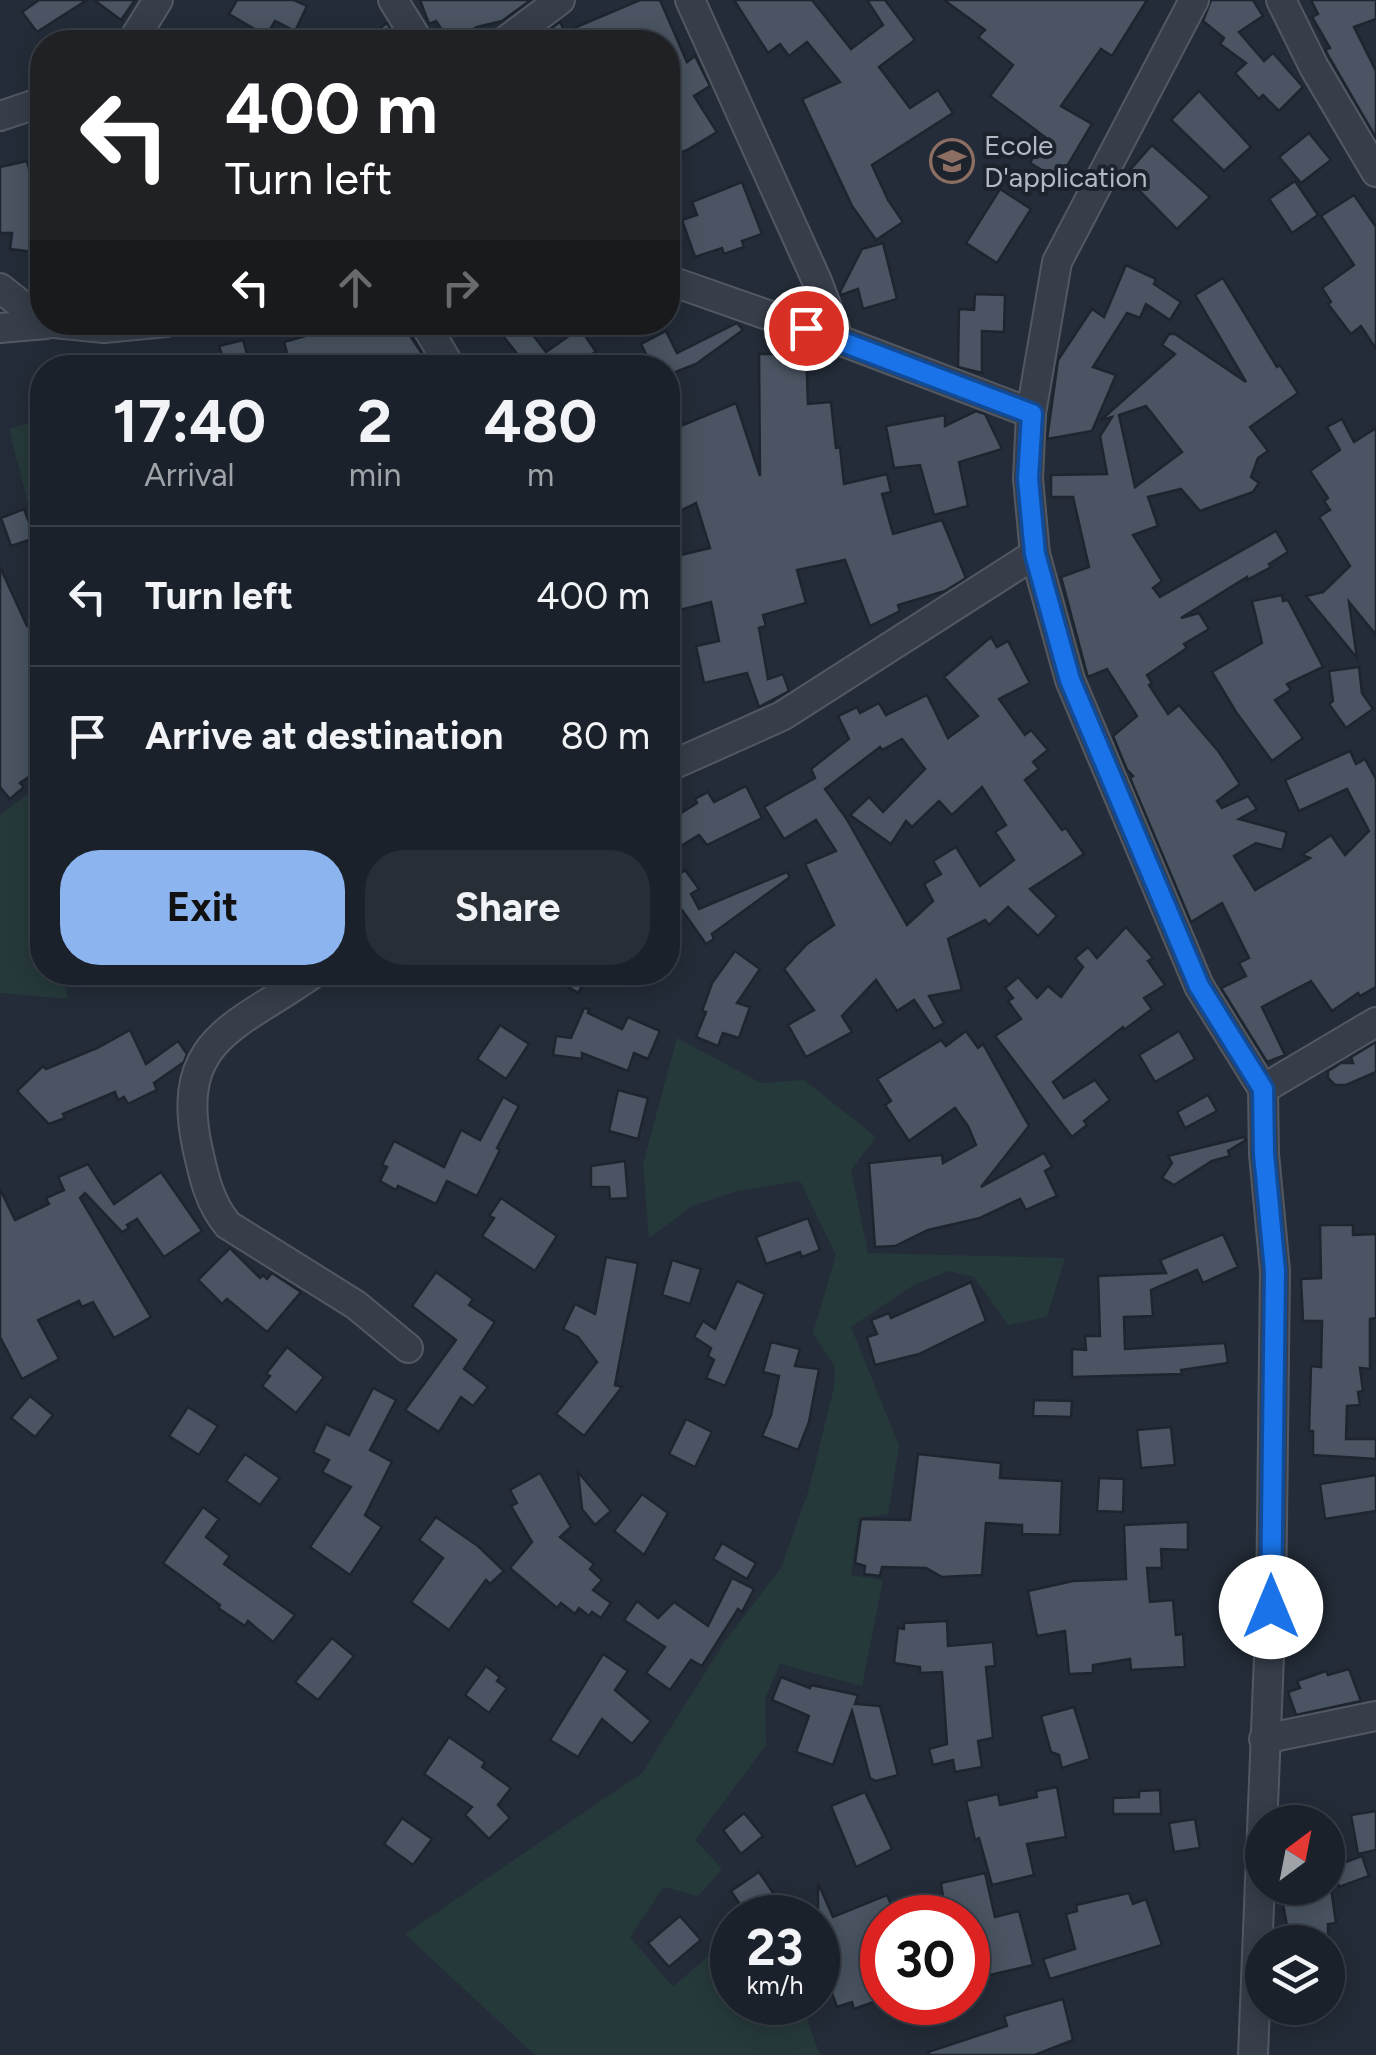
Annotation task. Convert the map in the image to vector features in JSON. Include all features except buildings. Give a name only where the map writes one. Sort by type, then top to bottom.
[{"type":"street","points":[[139,30],[158,0]]},
{"type":"street","points":[[394,0],[412,30]]},
{"type":"street","points":[[520,30],[560,0]]},
{"type":"street","points":[[690,0],[817,281],[839,340]]},
{"type":"street","points":[[1194,0],[1057,262],[1032,414],[1028,479],[1035,554],[1070,680],[1199,986],[1263,1089],[1264,1154],[1275,1271],[1271,1607],[1254,2055]]},
{"type":"street","points":[[1281,0],[1314,67],[1376,172]]},
{"type":"street","points":[[0,116],[30,106]]},
{"type":"street","points":[[680,284],[1032,414]]},
{"type":"street","points":[[0,288],[30,311]]},
{"type":"street","points":[[0,328],[30,324]]},
{"type":"street","points":[[680,763],[782,716],[1035,554]]},
{"type":"street","points":[[295,985],[246,1016],[218,1040],[195,1072],[190,1098],[202,1168],[218,1213],[228,1225],[356,1305],[408,1348]]},
{"type":"street","points":[[1263,1089],[1376,1022]]},
{"type":"street","points":[[1264,1739],[1376,1716]]},
{"type":"shaded area","points":[[30,423],[30,511],[9,429]]},
{"type":"shaded area","points":[[30,792],[30,985],[64,985],[68,999],[0,993],[0,815]]},
{"type":"shaded area","points":[[677,1038],[761,1083],[804,1080],[876,1137],[851,1170],[868,1253],[1065,1258],[1047,1317],[1008,1325],[974,1277],[949,1271],[914,1285],[851,1327],[899,1446],[888,1514],[859,1518],[851,1575],[883,1580],[862,1686],[780,1664],[765,1698],[766,1745],[695,1840],[722,1869],[698,1896],[664,1887],[630,1937],[673,1987],[710,1954],[710,2025],[809,2025],[820,2055],[535,2055],[405,1934],[642,1773],[725,1641],[781,1568],[809,1489],[834,1387],[835,1367],[813,1333],[836,1255],[800,1181],[734,1192],[692,1206],[649,1238],[643,1164]]},
{"type":"place","name":"Ecole D'application","points":[[952,161]]},
{"type":"route","points":[[806,328],[1032,414],[1028,479],[1035,554],[1070,680],[1199,986],[1263,1089],[1264,1154],[1275,1271],[1271,1607]]}]
